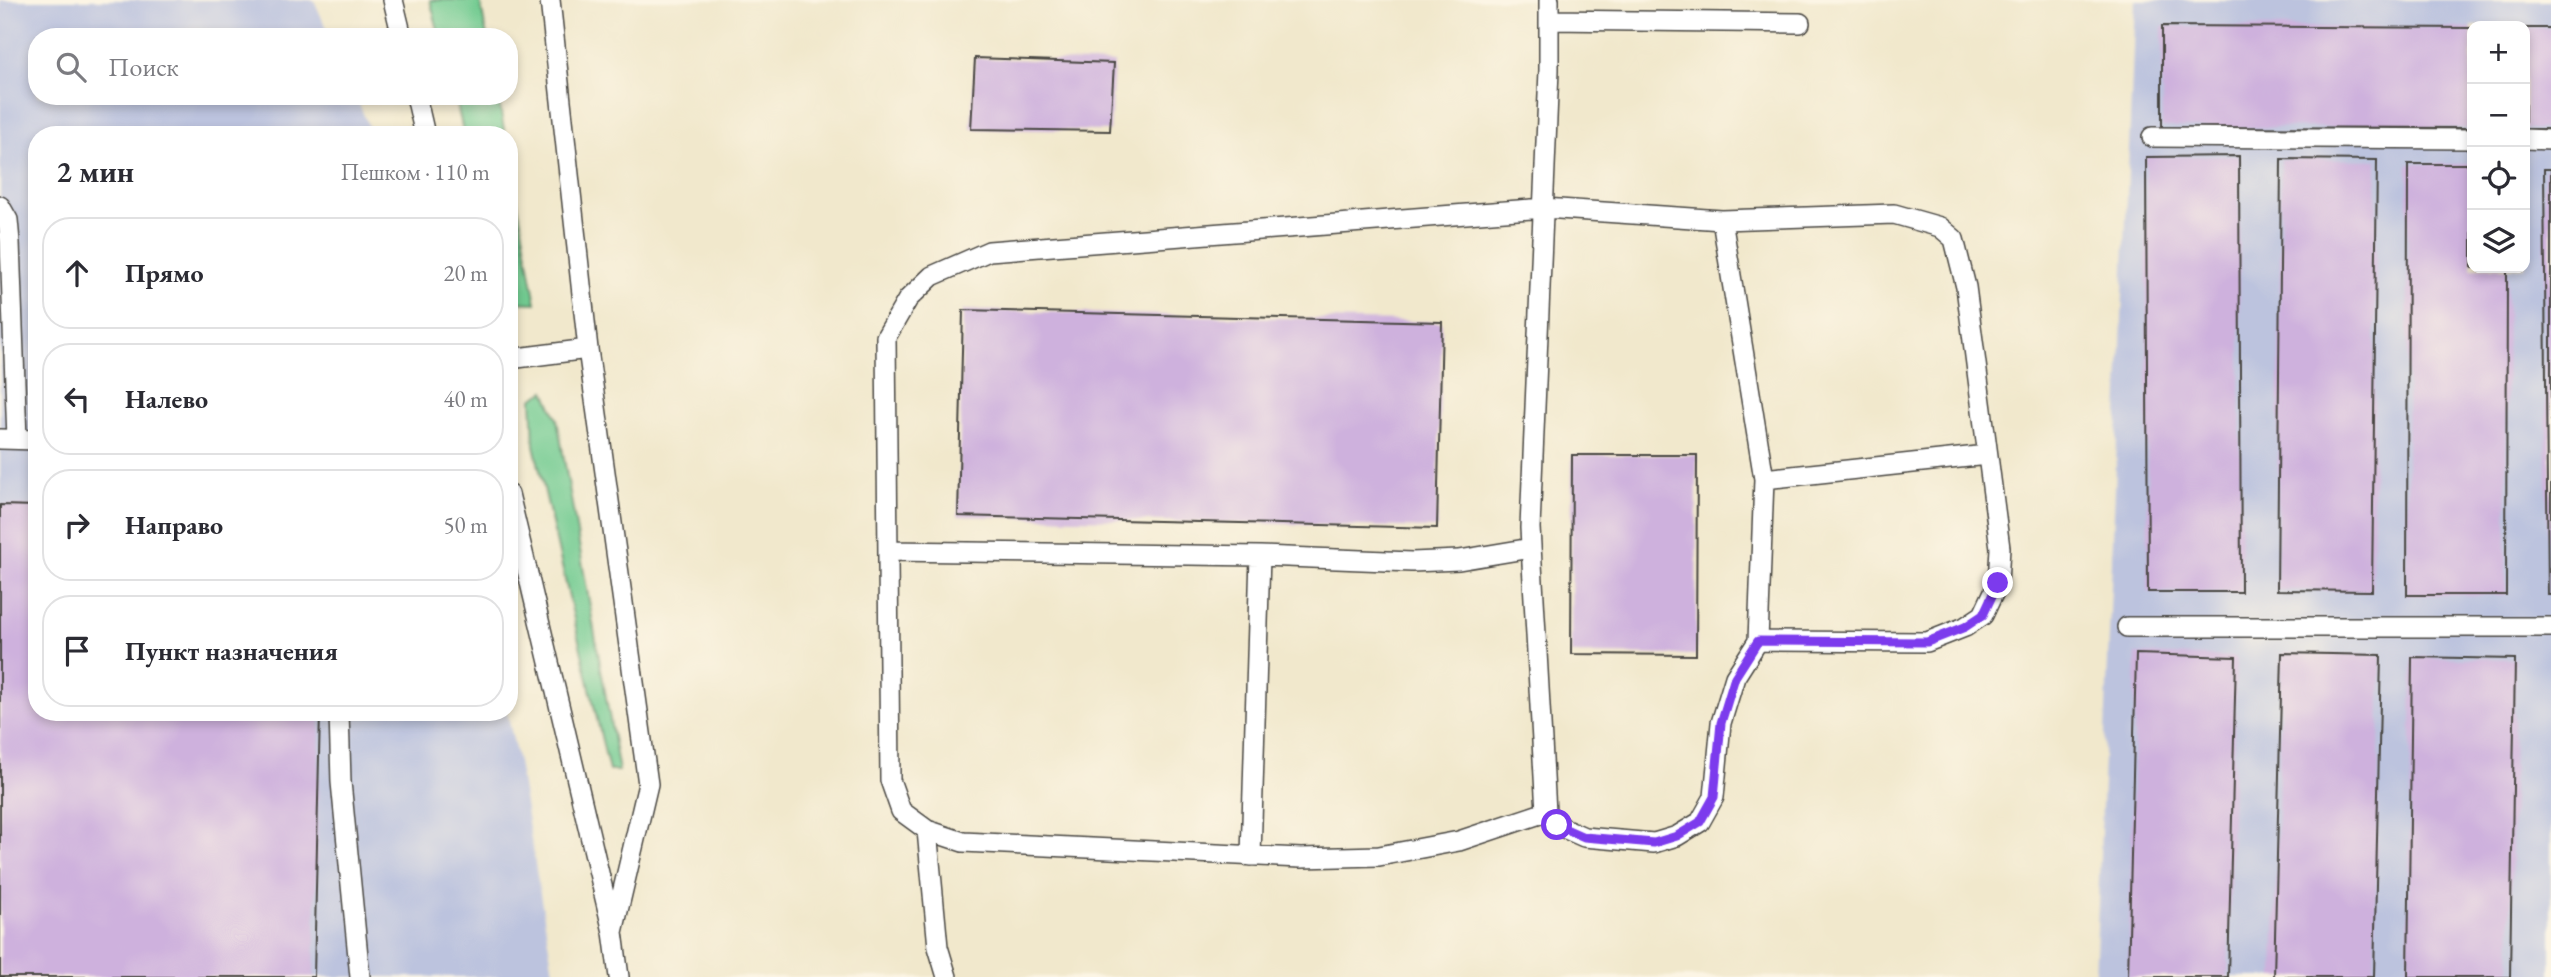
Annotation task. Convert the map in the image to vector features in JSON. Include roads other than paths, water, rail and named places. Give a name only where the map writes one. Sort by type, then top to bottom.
[{"type":"lane","points":[[393,0],[400,28]]},
{"type":"lane","points":[[550,0],[588,349],[648,784],[613,932]]},
{"type":"lane","points":[[1549,0],[1544,208],[1530,528],[1546,812],[1557,825],[1584,837],[1654,843],[1677,836],[1700,822],[1714,797],[1721,723],[1735,677],[1758,641],[1764,480],[1722,220]]},
{"type":"lane","points":[[1549,20],[1800,23]]},
{"type":"lane","points":[[418,105],[423,126]]},
{"type":"lane","points":[[2152,137],[2467,139]]},
{"type":"lane","points":[[2530,139],[2551,140]]},
{"type":"lane","points":[[0,206],[8,219],[10,242],[18,439]]},
{"type":"lane","points":[[1546,812],[1459,841],[1379,856],[1301,858],[964,842],[927,830],[901,811],[890,780],[886,337],[908,299],[932,276],[989,251],[1544,208],[1722,220],[1894,214],[1940,227],[1954,239],[1966,287],[2000,548],[1998,583],[1983,615],[1965,627],[1927,642],[1758,641]]},
{"type":"lane","points":[[518,358],[588,349]]},
{"type":"lane","points":[[1764,480],[1987,455]]},
{"type":"lane","points":[[518,532],[613,932],[619,977]]},
{"type":"lane","points":[[888,551],[1260,556],[1412,562],[1459,560],[1531,548]]},
{"type":"lane","points":[[1251,856],[1260,556]]},
{"type":"lane","points":[[2127,627],[2551,627]]},
{"type":"lane","points":[[339,721],[341,782],[360,977]]},
{"type":"lane","points":[[927,830],[938,947],[947,977]]}]
